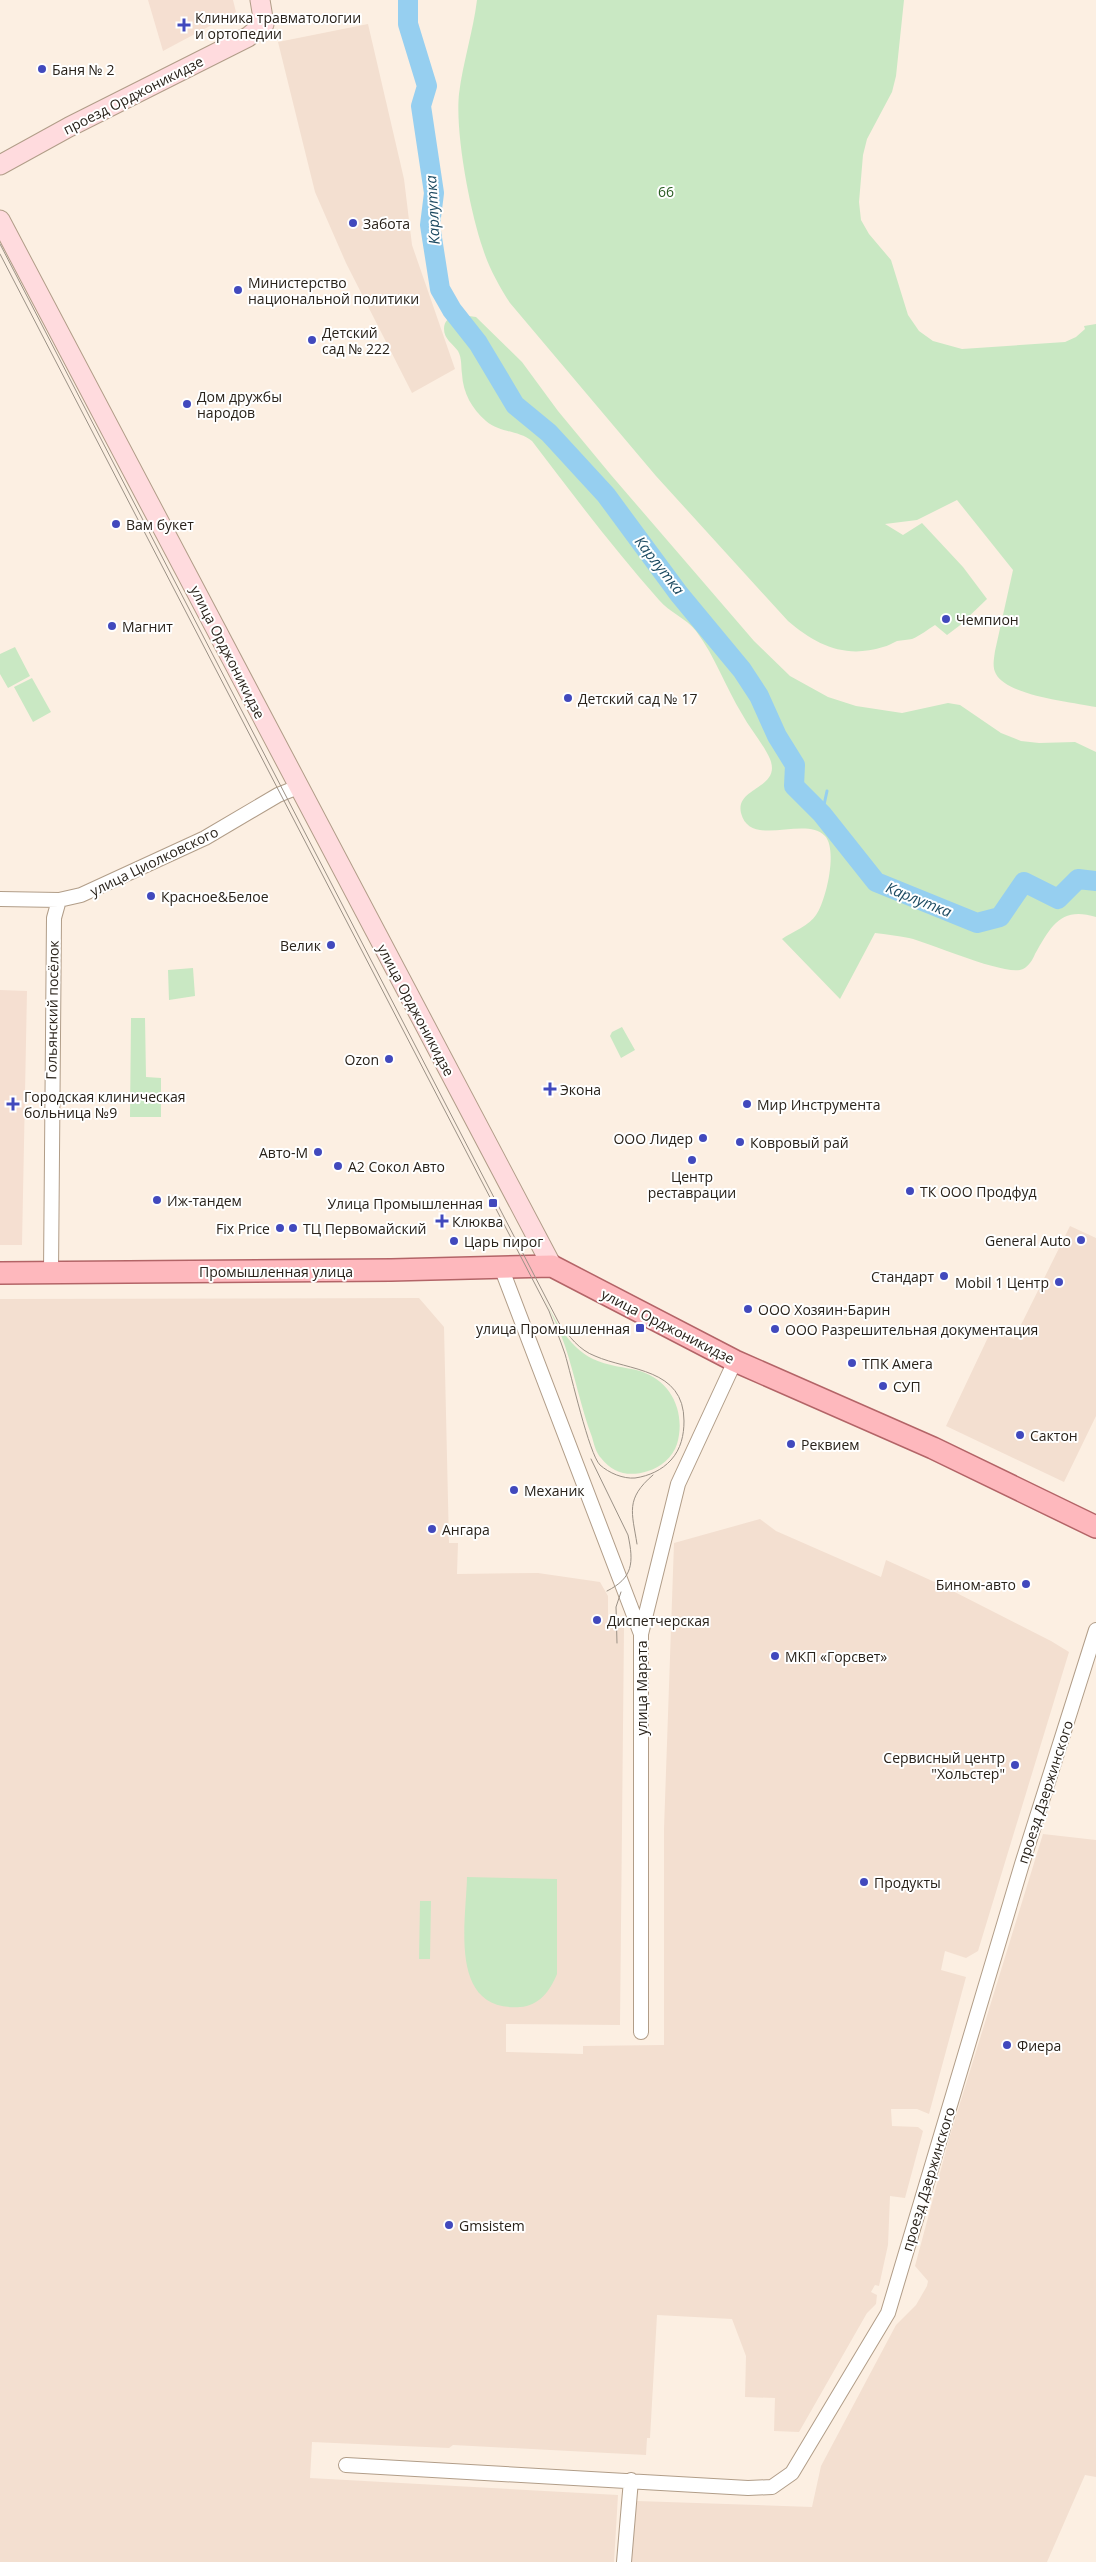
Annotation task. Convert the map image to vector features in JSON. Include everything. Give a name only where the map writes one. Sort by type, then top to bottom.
[{"type":"main road","name":"проезд Орджоникидзе","points":[[0,165],[68,127],[248,37],[264,24],[260,0]]},
{"type":"main road","name":"улица Орджоникидзе","points":[[0,220],[552,1266],[735,1361],[933,1448],[1096,1527]]},
{"type":"main road","name":"Промышленная улица","points":[[0,1273],[391,1270],[552,1266]]},
{"type":"street","name":"улица Циолковского","points":[[0,899],[59,900],[81,895],[205,838],[278,795],[298,786]]},
{"type":"street","name":"Гольянский посёлок","points":[[51,1272],[54,918],[59,900]]},
{"type":"street","points":[[501,1267],[641,1634]]},
{"type":"street","name":"улица Марата","points":[[641,2032],[641,1634],[678,1484],[735,1361]]},
{"type":"street","name":"проезд Дзержинского","points":[[346,2465],[748,2488],[772,2487],[792,2473],[888,2313],[1019,1874],[1096,1630]]},
{"type":"street","points":[[624,2562],[631,2480]]},
{"type":"shaded area","name":"Клиника травматологии и ортопедии","points":[[148,0],[233,0],[236,12],[163,51]]},
{"type":"shaded area","points":[[368,24],[404,179],[412,245],[455,369],[412,393],[346,263],[315,192],[278,42]]},
{"type":"shaded area","name":"Городская клиническая больница №9","points":[[0,990],[27,991],[22,1245],[0,1245]]},
{"type":"shaded area","points":[[1070,1226],[1096,1238],[1096,1416],[1064,1482],[946,1426],[992,1329],[1014,1339]]},
{"type":"shaded area","points":[[419,1298],[444,1327],[449,1543],[458,1543],[457,1574],[538,1573],[600,1582],[608,1596],[608,1627],[624,1628],[620,2025],[506,2024],[506,2052],[583,2054],[583,2046],[664,2045],[664,1829],[674,1543],[760,1519],[776,1531],[881,1577],[886,1560],[939,1584],[1069,1652],[978,1951],[966,1958],[945,1951],[941,1970],[966,1977],[929,2114],[917,2109],[891,2109],[892,2126],[918,2127],[923,2131],[905,2198],[890,2196],[888,2245],[879,2286],[875,2285],[871,2292],[877,2295],[876,2304],[867,2313],[799,2432],[774,2431],[775,2398],[745,2397],[746,2356],[732,2319],[657,2315],[650,2438],[647,2438],[646,2455],[453,2445],[449,2448],[312,2442],[310,2478],[618,2495],[614,2562],[0,2562],[0,1299]]},
{"type":"shaded area","points":[[1043,1834],[1096,1840],[1096,2477],[1085,2475],[1047,2562],[630,2562],[637,2501],[812,2507],[821,2466],[896,2325],[916,2305],[927,2286],[928,2281],[915,2266],[949,2139]]},
{"type":"green space","name":"66","points":[[477,0],[904,0],[896,76],[892,92],[867,139],[863,155],[859,202],[861,220],[869,234],[891,260],[908,315],[919,331],[933,341],[962,349],[1065,342],[1076,337],[1085,329],[1084,326],[1096,324],[1096,707],[1027,693],[1003,682],[996,674],[994,666],[995,651],[1013,570],[957,500],[917,520],[885,524],[903,535],[922,523],[963,567],[987,599],[947,635],[935,625],[912,639],[897,641],[885,647],[856,651],[832,648],[820,643],[788,621],[656,476],[510,303],[485,256],[469,194],[461,150],[458,110],[461,82]]},
{"type":"green space","points":[[455,314],[476,317],[522,362],[558,411],[611,475],[754,641],[790,676],[828,697],[856,706],[902,713],[948,703],[960,705],[1001,733],[1021,741],[1039,743],[1075,742],[1096,752],[1096,917],[1074,914],[1058,921],[1046,935],[1029,964],[1023,969],[1014,970],[985,964],[909,938],[875,933],[840,999],[782,939],[810,922],[820,908],[827,888],[831,863],[829,843],[825,836],[816,830],[766,831],[755,829],[746,823],[741,813],[741,804],[751,792],[765,782],[770,776],[772,769],[770,759],[764,747],[745,720],[709,651],[692,626],[663,605],[642,581],[532,441],[527,437],[491,425],[476,411],[464,388],[459,354],[444,333],[446,322]]},
{"type":"green space","points":[[15,647],[30,676],[8,688],[0,674],[0,654]]},
{"type":"green space","points":[[32,678],[51,712],[33,722],[14,687]]},
{"type":"green space","points":[[193,968],[195,996],[169,1000],[168,970]]},
{"type":"green space","points":[[131,1018],[145,1018],[146,1077],[161,1078],[161,1117],[130,1117]]},
{"type":"green space","points":[[622,1027],[635,1050],[621,1058],[610,1036],[612,1032]]},
{"type":"green space","points":[[542,1294],[562,1331],[576,1347],[593,1359],[640,1371],[651,1376],[661,1382],[668,1390],[678,1410],[679,1432],[675,1449],[661,1465],[653,1470],[628,1474],[611,1468],[599,1456],[565,1346]]},
{"type":"green space","points":[[467,1877],[557,1879],[557,1974],[547,1992],[533,2004],[520,2007],[497,2005],[481,1995],[471,1980],[466,1961],[464,1940]]},
{"type":"green space","points":[[420,1901],[431,1901],[430,1959],[419,1959]]},
{"type":"waterway","name":"Карлутка","points":[[408,0],[408,24],[427,86],[421,106],[434,193],[430,225],[440,289],[452,310],[478,343],[515,405],[549,433],[606,495],[679,594],[742,670],[759,696],[777,736],[795,765],[794,786],[822,814],[876,882],[977,923],[1000,917],[1024,882],[1058,899],[1078,879],[1096,881]]},
{"type":"waterway","points":[[822,814],[827,791]]},
{"type":"tram line","points":[[0,244],[559,1323],[575,1342],[589,1353],[652,1374],[665,1381],[675,1391],[682,1404],[684,1421],[680,1447],[667,1464],[655,1472],[635,1478],[621,1476],[604,1468],[596,1458],[586,1430],[565,1354],[549,1311],[0,254]]},
{"type":"tram line","points":[[591,1459],[628,1535],[630,1545],[630,1569],[622,1581],[607,1591]]},
{"type":"tram line","points":[[637,1544],[632,1514],[634,1499],[638,1491],[653,1475]]},
{"type":"tram line","points":[[617,1643],[616,1607],[621,1592]]},
{"type":"place","name":"Клиника травматологии и ортопедии","points":[[184,25]]},
{"type":"place","name":"Баня № 2","points":[[42,69]]},
{"type":"place","name":"Забота","points":[[353,223]]},
{"type":"place","name":"Министерство национальной политики","points":[[238,290]]},
{"type":"place","name":"Детский сад № 222","points":[[312,340]]},
{"type":"place","name":"Дом дружбы народов","points":[[187,404]]},
{"type":"place","name":"Вам букет","points":[[116,524]]},
{"type":"place","name":"Чемпион","points":[[946,619]]},
{"type":"place","name":"Магнит","points":[[112,626]]},
{"type":"place","name":"Детский сад № 17","points":[[568,698]]},
{"type":"place","name":"Красное&Белое","points":[[151,896]]},
{"type":"place","name":"Велик","points":[[331,945]]},
{"type":"place","name":"Ozon","points":[[389,1059]]},
{"type":"place","name":"Экона","points":[[550,1089]]},
{"type":"place","name":"Городская клиническая больница №9","points":[[13,1104]]},
{"type":"place","name":"Мир Инструмента","points":[[747,1104]]},
{"type":"place","name":"ООО Лидер","points":[[703,1138]]},
{"type":"place","name":"Ковровый рай","points":[[740,1142]]},
{"type":"place","name":"Авто-М","points":[[318,1152]]},
{"type":"place","name":"Центр реставрации","points":[[692,1160]]},
{"type":"place","name":"А2 Сокол Авто","points":[[338,1166]]},
{"type":"place","name":"ТК ООО Продфуд","points":[[910,1191]]},
{"type":"place","name":"Иж-тандем","points":[[157,1200]]},
{"type":"place","name":"Улица Промышленная","points":[[493,1203]]},
{"type":"place","name":"Клюква","points":[[442,1221]]},
{"type":"place","name":"Fix Price","points":[[280,1228]]},
{"type":"place","name":"ТЦ Первомайский","points":[[293,1228]]},
{"type":"place","name":"General Auto","points":[[1081,1240]]},
{"type":"place","name":"Царь пирог","points":[[454,1241]]},
{"type":"place","name":"Стандарт","points":[[944,1276]]},
{"type":"place","name":"Mobil 1 Центр","points":[[1059,1282]]},
{"type":"place","name":"ООО Хозяин-Барин","points":[[748,1309]]},
{"type":"place","name":"улица Промышленная","points":[[640,1328]]},
{"type":"place","name":"ООО Разрешительная документация","points":[[775,1329]]},
{"type":"place","name":"ТПК Амега","points":[[852,1363]]},
{"type":"place","name":"СУП","points":[[883,1386]]},
{"type":"place","name":"Сактон","points":[[1020,1435]]},
{"type":"place","name":"Реквием","points":[[791,1444]]},
{"type":"place","name":"Механик","points":[[514,1490]]},
{"type":"place","name":"Ангара","points":[[432,1529]]},
{"type":"place","name":"Бином-авто","points":[[1026,1584]]},
{"type":"place","name":"Диспетчерская","points":[[597,1620]]},
{"type":"place","name":"МКП «Горсвет»","points":[[775,1656]]},
{"type":"place","name":"Сервисный центр \"Хольстер\"","points":[[1015,1765]]},
{"type":"place","name":"Продукты","points":[[864,1882]]},
{"type":"place","name":"Фиера","points":[[1007,2045]]},
{"type":"place","name":"Gmsistem","points":[[449,2225]]}]
